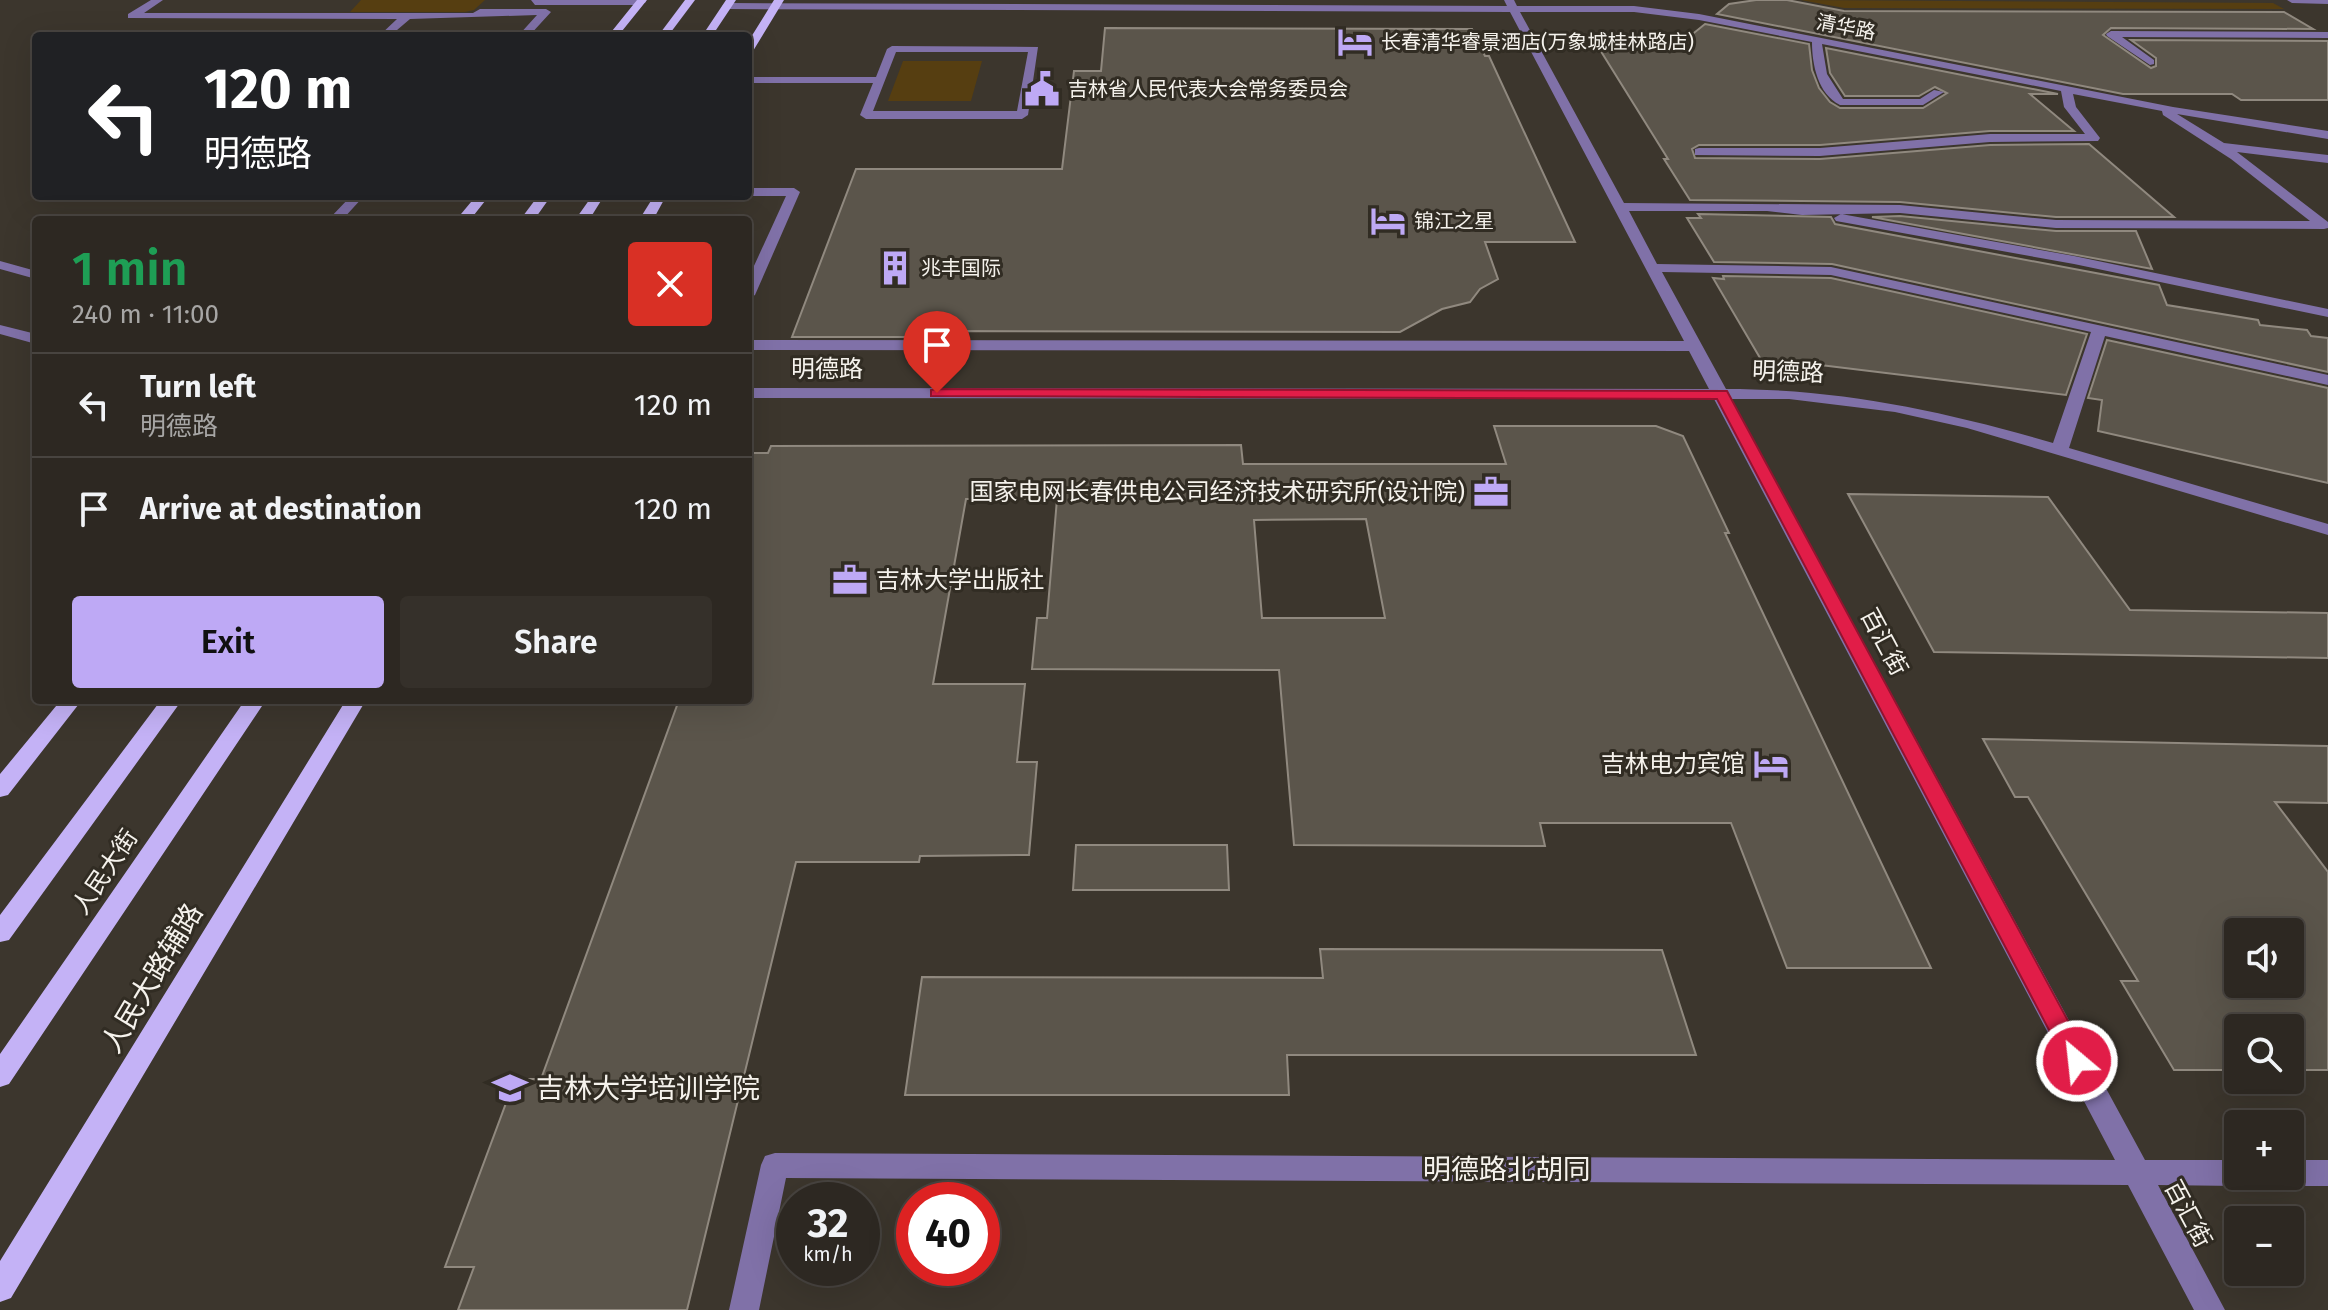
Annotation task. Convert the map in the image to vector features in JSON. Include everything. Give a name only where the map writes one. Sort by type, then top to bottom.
[{"type":"main road","points":[[666,32],[690,0]]},
{"type":"main road","points":[[616,32],[641,1]]},
{"type":"main road","points":[[710,32],[729,3]]},
{"type":"main road","points":[[752,44],[777,3]]},
{"type":"main road","points":[[466,216],[480,200]]},
{"type":"main road","points":[[0,789],[69,704]]},
{"type":"main road","name":"人民大街","points":[[0,933],[169,704]]},
{"type":"main road","name":"人民大街","points":[[0,1076],[253,704]]},
{"type":"main road","name":"人民大路辅路","points":[[0,1288],[354,704]]},
{"type":"street","points":[[158,0],[132,16],[407,16],[546,12],[527,32]]},
{"type":"street","points":[[318,16],[339,0]]},
{"type":"street","points":[[2292,0],[2328,1]]},
{"type":"street","points":[[2302,0],[2328,15]]},
{"type":"street","points":[[525,13],[536,1],[641,1]]},
{"type":"street","name":"清华路","points":[[729,3],[1511,3],[1662,12],[1817,39],[2157,107],[2328,135]]},
{"type":"street","name":"百汇街","points":[[1511,3],[2210,1310]]},
{"type":"street","points":[[389,32],[407,16]]},
{"type":"street","points":[[2150,62],[2111,34],[2328,35]]},
{"type":"street","points":[[1817,39],[1820,78],[1840,102],[1923,102],[1938,92]]},
{"type":"street","points":[[892,49],[1034,49],[1022,115],[866,115],[880,80],[892,49]]},
{"type":"street","points":[[752,80],[880,80]]},
{"type":"street","points":[[1699,152],[1820,152],[1990,138],[2094,138],[2070,107],[2066,89]]},
{"type":"street","points":[[1621,207],[1900,209],[2056,224],[2324,225],[2220,146],[2157,107]]},
{"type":"street","points":[[2220,146],[2328,159]]},
{"type":"street","points":[[752,192],[794,192],[752,286]]},
{"type":"street","points":[[339,216],[354,200]]},
{"type":"street","points":[[1789,209],[2074,260],[2328,313]]},
{"type":"street","points":[[0,265],[32,274]]},
{"type":"street","points":[[1654,268],[1831,271],[2328,380]]},
{"type":"street","points":[[0,329],[32,338]]},
{"type":"street","points":[[2059,451],[2099,330]]},
{"type":"street","points":[[752,345],[1696,346]]},
{"type":"street","name":"明德路","points":[[752,393],[1789,394],[1895,407],[1971,424],[2328,530]]},
{"type":"street","name":"明德路北胡同","points":[[744,1310],[775,1165],[2224,1173]]},
{"type":"street","points":[[2304,1173],[2328,1173]]},
{"type":"shaded area","points":[[361,0],[485,0],[474,10],[465,12],[350,12]]},
{"type":"shaded area","points":[[1801,0],[2273,3],[2284,9],[1844,8]]},
{"type":"shaded area","points":[[903,61],[982,61],[971,101],[888,101]]},
{"type":"building","points":[[1787,0],[1844,11],[2284,12],[2313,29],[2111,28],[2103,35],[2151,68],[2156,66],[2156,58],[2131,40],[2328,41],[2328,100],[2241,100],[2232,94],[2123,94],[1717,14],[1729,4]]},
{"type":"building","points":[[1705,24],[1809,44],[1812,70],[1819,88],[1830,102],[1840,108],[1923,108],[1947,93],[1935,87],[1919,96],[1845,96],[1830,73],[1826,48],[2058,94],[2030,94],[2074,131],[1990,131],[1820,145],[1699,145],[1692,149],[1695,158],[1820,159],[1990,145],[2089,144],[2174,217],[2056,217],[1900,202],[1690,200],[1597,45],[1679,45]]},
{"type":"building","points":[[1105,28],[1472,29],[1485,56],[1489,56],[1575,242],[1485,242],[1498,279],[1480,289],[1470,302],[1442,309],[1400,332],[949,331],[948,337],[792,337],[856,169],[1062,169],[1074,71],[1101,71]]},
{"type":"building","points":[[1698,214],[1831,217],[1835,224],[2159,285],[2167,305],[2258,320],[2260,325],[2307,330],[2311,336],[2328,338],[2328,372],[1832,264],[1714,262],[1687,218],[1701,218]]},
{"type":"building","points":[[1900,216],[2056,231],[2136,231],[2152,269],[1872,217]]},
{"type":"building","points":[[1723,276],[1831,278],[2087,334],[2066,395],[1812,364],[1763,363],[1713,278],[1724,279]]},
{"type":"building","points":[[2107,340],[2328,388],[2328,483],[2098,431],[2102,400],[2088,398]]},
{"type":"building","points":[[1494,426],[1656,426],[1683,436],[1729,533],[1725,533],[1931,968],[1787,968],[1731,823],[1540,823],[1545,846],[1294,845],[1279,670],[1032,669],[1037,618],[1047,618],[1057,499],[966,499],[933,684],[1025,684],[1017,762],[1037,762],[1029,855],[920,856],[919,862],[796,862],[687,1310],[458,1310],[474,1267],[445,1267],[515,1079],[541,1079],[678,704],[752,704],[752,453],[768,453],[771,446],[1241,445],[1243,464],[1506,464]],"holes":[[[1366,519],[1385,618],[1262,618],[1254,520]]]},
{"type":"building","points":[[1848,494],[2048,497],[2130,610],[2328,613],[2328,658],[1934,652]]},
{"type":"building","points":[[1983,739],[2328,746],[2328,803],[2275,802],[2328,872],[2328,1070],[2304,1070],[2304,1014],[2224,1014],[2224,1070],[2174,1070],[2121,981],[2138,981],[2028,797],[2015,797]]},
{"type":"building","points":[[1076,845],[1227,845],[1229,890],[1073,890]]},
{"type":"building","points":[[1320,949],[1662,950],[1696,1055],[1287,1055],[1289,1095],[905,1095],[922,977],[1323,978]]},
{"type":"place","name":"长春清华睿景酒店(万象城桂林路店)","points":[[1355,42]]},
{"type":"place","name":"吉林省人民代表大会常务委员会","points":[[1042,89]]},
{"type":"place","name":"锦江之星","points":[[1388,221]]},
{"type":"place","name":"兆丰国际","points":[[895,268]]},
{"type":"place","name":"国家电网长春供电公司经济技术研究所(设计院)","points":[[1491,492]]},
{"type":"place","name":"吉林大学出版社","points":[[850,580]]},
{"type":"place","name":"吉林电力宾馆","points":[[1771,764]]},
{"type":"place","name":"吉林大学培训学院","points":[[510,1088]]},
{"type":"route","points":[[937,393],[1722,394],[2077,1061]]}]
